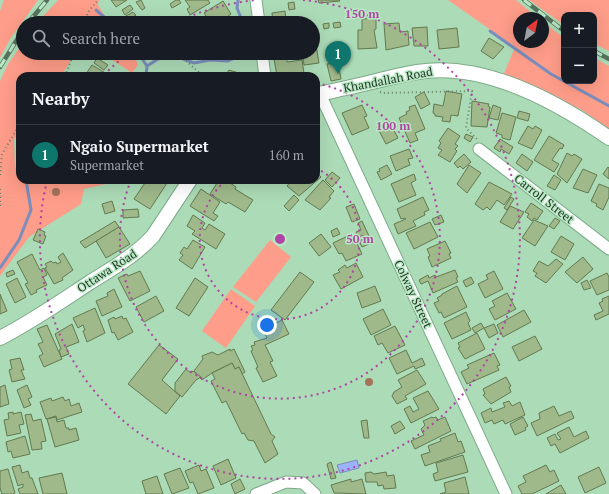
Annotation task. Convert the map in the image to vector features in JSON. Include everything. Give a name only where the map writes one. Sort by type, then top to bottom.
[{"type":"main road","name":"Khandallah Road","points":[[320,94],[418,72],[445,70],[480,74],[528,91],[554,103],[609,138]]},
{"type":"main road","name":"Ottawa Road","points":[[0,338],[30,322],[142,248],[153,236],[187,184]]},
{"type":"street","points":[[256,0],[258,16]]},
{"type":"street","points":[[263,60],[264,72]]},
{"type":"street","name":"Colway Street","points":[[320,98],[506,494]]},
{"type":"street","name":"Carroll Street","points":[[479,149],[609,249]]},
{"type":"street","points":[[256,494],[286,482],[303,483],[315,494]]},
{"type":"path","points":[[87,16],[88,12],[98,0]]},
{"type":"path","points":[[67,72],[72,60]]},
{"type":"path","points":[[185,60],[198,72]]},
{"type":"path","points":[[378,81],[380,92],[383,93],[472,90],[466,128],[479,141],[479,149]]},
{"type":"path","points":[[0,175],[2,154],[16,131]]},
{"type":"path","points":[[0,189],[0,208]]},
{"type":"shaded area","points":[[4,0],[38,0],[27,16],[16,16],[16,31],[0,58],[0,11]]},
{"type":"shaded area","points":[[58,0],[99,0],[98,5],[105,16],[43,16]]},
{"type":"shaded area","points":[[448,0],[516,0],[531,12],[513,12],[513,46]]},
{"type":"shaded area","points":[[529,0],[609,0],[609,51],[597,45],[597,12],[561,12],[561,23],[549,14],[549,12],[546,12]]},
{"type":"shaded area","points":[[549,27],[561,36],[561,84],[597,84],[597,60],[609,66],[609,129],[582,110],[503,76],[515,48],[549,48]]},
{"type":"shaded area","points":[[16,53],[16,60],[71,60],[64,72],[16,72],[16,136],[14,140],[16,184],[106,184],[84,189],[81,204],[29,237],[0,276],[0,81],[8,64]]},
{"type":"shaded area","points":[[112,60],[136,60],[138,65],[133,72]]},
{"type":"shaded area","points":[[270,240],[291,257],[256,302],[233,287]]},
{"type":"shaded area","points":[[231,289],[255,306],[226,348],[202,331]]},
{"type":"water","points":[[357,460],[359,468],[340,473],[337,465]]},
{"type":"building","points":[[111,0],[127,0],[116,7]]},
{"type":"building","points":[[141,0],[145,8],[142,10],[136,2]]},
{"type":"building","points":[[176,0],[179,0],[181,3],[172,8],[170,4]]},
{"type":"building","points":[[185,0],[208,0],[210,3],[190,15],[187,9],[190,7]]},
{"type":"building","points":[[318,0],[339,0],[340,1],[319,3]]},
{"type":"building","points":[[223,1],[231,14],[228,16],[206,16],[204,13]]},
{"type":"building","points":[[294,2],[295,9],[289,10],[288,3]]},
{"type":"building","points":[[130,5],[133,9],[125,15],[122,10]]},
{"type":"building","points":[[285,11],[286,16],[272,16],[272,13]]},
{"type":"building","points":[[133,12],[136,15],[134,16],[126,16]]},
{"type":"building","points":[[376,18],[376,29],[374,30],[377,48],[358,49],[358,30],[362,30],[362,19]]},
{"type":"building","points":[[340,22],[341,27],[334,28],[333,23]]},
{"type":"building","points":[[329,23],[329,28],[324,29],[323,24]]},
{"type":"building","points":[[399,23],[400,32],[408,31],[409,45],[386,50],[384,24]]},
{"type":"building","points":[[427,27],[428,46],[414,46],[412,28]]},
{"type":"building","points":[[457,28],[459,47],[439,49],[437,30]]},
{"type":"building","points":[[489,38],[504,47],[493,59],[481,51]]},
{"type":"building","points":[[96,60],[100,60],[108,65],[104,70],[94,63]]},
{"type":"building","points":[[274,60],[287,60],[287,62],[302,60],[304,72],[276,72]]},
{"type":"building","points":[[303,60],[318,60],[319,63],[304,65]]},
{"type":"building","points":[[338,62],[341,79],[331,81],[327,64]]},
{"type":"building","points":[[92,65],[104,72],[87,72]]},
{"type":"building","points":[[446,91],[462,94],[458,116],[451,115],[450,122],[442,121],[443,117],[435,116],[433,113],[434,104],[443,106]]},
{"type":"building","points":[[424,92],[430,104],[421,109],[415,97]]},
{"type":"building","points":[[472,101],[489,104],[488,106],[490,107],[487,127],[471,126]]},
{"type":"building","points":[[362,105],[367,116],[364,117],[369,128],[352,135],[342,113]]},
{"type":"building","points":[[415,105],[425,129],[415,133],[418,140],[410,143],[399,118],[407,114],[406,112],[410,110],[409,107]]},
{"type":"building","points":[[493,105],[501,108],[498,120],[489,118]]},
{"type":"building","points":[[519,111],[530,114],[528,121],[517,118]]},
{"type":"building","points":[[502,113],[516,117],[510,140],[502,138],[502,135],[496,133]]},
{"type":"building","points":[[389,121],[398,138],[386,144],[377,127]]},
{"type":"building","points":[[528,126],[533,129],[535,126],[542,130],[532,149],[518,143]]},
{"type":"building","points":[[448,128],[460,136],[455,144],[458,146],[455,149],[457,151],[450,162],[438,155],[442,150],[438,148],[441,143],[439,141]]},
{"type":"building","points":[[466,134],[473,137],[470,142],[464,138]]},
{"type":"building","points":[[549,136],[564,145],[562,149],[560,148],[552,160],[559,164],[554,172],[534,160]]},
{"type":"building","points":[[500,139],[513,147],[509,154],[501,149],[500,152],[494,148]]},
{"type":"building","points":[[409,149],[413,158],[408,159],[410,165],[396,171],[390,156]]},
{"type":"building","points":[[567,153],[572,156],[574,154],[582,159],[567,183],[557,174]]},
{"type":"building","points":[[464,154],[471,162],[463,169],[460,166],[458,168],[454,163]]},
{"type":"building","points":[[522,154],[533,162],[527,171],[516,163]]},
{"type":"building","points":[[387,165],[392,174],[381,180],[377,172],[380,171],[379,169]]},
{"type":"building","points":[[469,165],[481,173],[467,193],[457,184]]},
{"type":"building","points":[[608,167],[609,168],[609,179],[603,174]]},
{"type":"building","points":[[583,169],[597,175],[588,193],[573,188]]},
{"type":"building","points":[[332,172],[340,178],[332,187],[325,180]]},
{"type":"building","points":[[414,174],[416,180],[411,183],[416,195],[399,202],[391,184]]},
{"type":"building","points":[[554,175],[561,180],[555,190],[547,186]]},
{"type":"building","points":[[323,180],[334,191],[329,197],[331,198],[320,210],[305,200]]},
{"type":"building","points":[[489,182],[512,194],[504,205],[497,200],[490,210],[487,207],[483,210],[475,204]]},
{"type":"building","points":[[144,184],[166,184],[150,209],[134,199]]},
{"type":"building","points":[[216,184],[232,184],[236,187],[235,189],[253,200],[245,212],[228,202],[226,204],[210,194]]},
{"type":"building","points":[[289,184],[313,184],[299,196],[287,186]]},
{"type":"building","points":[[599,184],[609,188],[609,197],[603,210],[591,201]]},
{"type":"building","points":[[201,189],[220,202],[213,213],[218,216],[214,221],[190,206]]},
{"type":"building","points":[[294,195],[299,200],[289,211],[284,206]]},
{"type":"building","points":[[423,197],[429,210],[424,212],[425,215],[413,221],[416,226],[398,234],[394,224],[406,219],[401,219],[397,209]]},
{"type":"building","points":[[511,197],[514,199],[507,210],[504,208]]},
{"type":"building","points":[[112,201],[115,211],[105,214],[102,204]]},
{"type":"building","points":[[531,203],[543,211],[537,220],[534,218],[532,221],[527,217],[529,214],[525,212]]},
{"type":"building","points":[[354,204],[360,219],[352,222],[346,207]]},
{"type":"building","points":[[510,206],[524,212],[513,229],[500,222]]},
{"type":"building","points":[[138,209],[139,217],[123,218],[123,210]]},
{"type":"building","points":[[193,215],[205,223],[202,228],[205,230],[209,224],[225,234],[216,249],[192,234],[195,231],[187,226]]},
{"type":"building","points":[[441,215],[444,222],[435,225],[432,219]]},
{"type":"building","points":[[555,218],[560,221],[554,229],[549,226]]},
{"type":"building","points":[[534,220],[548,226],[535,246],[522,238]]},
{"type":"building","points":[[115,221],[119,227],[85,248],[80,242]]},
{"type":"building","points":[[362,221],[369,236],[364,238],[363,235],[358,238],[356,232],[361,230],[358,223]]},
{"type":"building","points":[[430,222],[438,237],[414,249],[406,233]]},
{"type":"building","points":[[119,227],[130,244],[106,258],[96,241]]},
{"type":"building","points":[[337,228],[340,234],[333,237],[331,231]]},
{"type":"building","points":[[38,229],[45,232],[44,235],[46,236],[43,244],[33,240]]},
{"type":"building","points":[[321,234],[331,247],[319,256],[309,243]]},
{"type":"building","points":[[350,235],[351,238],[354,237],[362,254],[346,261],[342,253],[339,254],[333,243]]},
{"type":"building","points":[[561,236],[574,244],[565,260],[551,252]]},
{"type":"building","points":[[366,238],[369,244],[362,247],[359,241]]},
{"type":"building","points":[[193,240],[205,247],[192,269],[179,260],[183,255],[180,253],[184,247],[187,249]]},
{"type":"building","points":[[445,241],[451,253],[449,254],[451,258],[432,267],[427,249]]},
{"type":"building","points":[[63,253],[73,270],[62,278],[63,280],[54,284],[45,268],[47,267],[45,264],[51,261],[53,263],[56,262],[57,264],[61,262],[58,257]]},
{"type":"building","points":[[32,254],[40,270],[44,268],[47,275],[43,277],[47,285],[36,290],[37,292],[31,295],[25,284],[28,283],[17,262]]},
{"type":"building","points":[[583,257],[593,269],[577,283],[565,272]]},
{"type":"building","points":[[556,259],[563,264],[546,283],[535,276],[537,273],[533,271],[539,261],[548,266]]},
{"type":"building","points":[[356,263],[363,277],[341,289],[333,275],[340,272],[338,270],[345,265],[347,268]]},
{"type":"building","points":[[13,270],[15,274],[7,277],[6,273]]},
{"type":"building","points":[[455,270],[458,277],[456,278],[458,282],[433,293],[428,281],[421,284],[419,280],[428,275],[429,278],[435,275],[436,277]]},
{"type":"building","points":[[140,271],[150,291],[130,301],[118,278]]},
{"type":"building","points":[[494,271],[503,289],[485,298],[478,284],[488,279],[486,275]]},
{"type":"building","points":[[300,272],[314,282],[285,320],[271,310]]},
{"type":"building","points":[[607,273],[609,277],[609,290],[597,295],[590,281]]},
{"type":"building","points":[[471,277],[474,283],[466,287],[463,281]]},
{"type":"building","points":[[17,278],[26,297],[15,303],[6,284]]},
{"type":"building","points":[[195,278],[208,287],[189,316],[176,308]]},
{"type":"building","points":[[587,280],[591,288],[584,290],[581,283]]},
{"type":"building","points":[[375,286],[381,301],[362,308],[357,293]]},
{"type":"building","points":[[457,286],[467,307],[444,318],[441,312],[439,313],[434,303],[439,301],[437,298],[442,294]]},
{"type":"building","points":[[114,289],[122,307],[102,316],[96,301],[108,296],[107,293]]},
{"type":"building","points":[[507,293],[516,309],[495,320],[489,309],[495,306],[492,301]]},
{"type":"building","points":[[0,294],[7,311],[0,314]]},
{"type":"building","points":[[156,296],[164,311],[144,322],[136,307]]},
{"type":"building","points":[[609,296],[609,314],[596,320],[594,315],[603,311],[599,303],[603,301],[602,299]]},
{"type":"building","points":[[95,308],[105,333],[87,342],[83,331],[85,330],[83,325],[78,328],[73,318]]},
{"type":"building","points":[[383,309],[391,325],[371,335],[363,319]]},
{"type":"building","points":[[524,310],[531,322],[503,337],[497,325]]},
{"type":"building","points":[[466,312],[470,321],[468,323],[471,330],[452,339],[444,323]]},
{"type":"building","points":[[122,316],[123,319],[126,318],[133,332],[118,340],[114,332],[112,333],[108,320],[114,317],[115,319]]},
{"type":"building","points":[[282,320],[289,334],[265,345],[273,361],[270,362],[277,376],[263,382],[256,368],[258,367],[251,351],[253,350],[251,346],[255,345],[254,342],[267,338],[263,330]]},
{"type":"building","points":[[481,323],[484,328],[475,333],[472,328]]},
{"type":"building","points":[[72,324],[79,342],[66,347],[69,354],[61,357],[59,350],[61,349],[55,334]]},
{"type":"building","points":[[494,324],[498,333],[489,338],[484,328]]},
{"type":"building","points":[[47,325],[62,359],[44,367],[39,356],[43,354],[38,344],[43,342],[37,329]]},
{"type":"building","points":[[395,326],[405,345],[388,353],[382,343],[378,345],[374,336]]},
{"type":"building","points":[[477,333],[485,349],[465,359],[458,348],[460,347],[458,343]]},
{"type":"building","points":[[535,336],[542,349],[519,361],[512,347]]},
{"type":"building","points":[[159,345],[178,359],[162,380],[180,396],[166,414],[128,384]]},
{"type":"building","points":[[230,349],[230,351],[234,349],[245,372],[242,374],[239,367],[235,369],[232,363],[202,380],[194,371],[203,359],[202,356],[212,352],[218,355]]},
{"type":"building","points":[[406,350],[412,363],[422,358],[425,365],[415,369],[414,366],[397,374],[389,358]]},
{"type":"building","points":[[494,353],[500,365],[497,366],[499,370],[467,384],[461,372],[469,368],[467,365]]},
{"type":"building","points":[[20,358],[24,370],[21,370],[25,379],[12,382],[9,370],[12,369],[10,360]]},
{"type":"building","points":[[232,363],[235,369],[239,367],[271,434],[275,437],[272,441],[278,454],[265,463],[254,441],[248,440],[244,433],[242,434],[226,401],[222,403],[211,381],[215,379],[212,373]]},
{"type":"building","points":[[186,369],[191,373],[193,371],[201,377],[196,380],[182,397],[175,391],[175,383]]},
{"type":"building","points":[[417,370],[426,384],[405,396],[407,399],[397,404],[392,396],[394,392],[402,387],[398,380]]},
{"type":"building","points":[[506,377],[511,386],[509,387],[511,392],[491,404],[483,395],[485,394],[483,389]]},
{"type":"building","points":[[5,385],[9,404],[0,407],[0,387]]},
{"type":"building","points":[[27,385],[32,397],[28,399],[31,405],[24,408],[17,390]]},
{"type":"building","points":[[428,391],[439,409],[411,423],[404,409],[410,406],[413,412],[419,409],[413,398]]},
{"type":"building","points":[[63,397],[65,401],[69,399],[71,406],[79,403],[82,412],[57,420],[56,416],[46,419],[40,402],[51,398],[52,401]]},
{"type":"building","points":[[509,401],[512,406],[520,402],[525,415],[505,424],[503,420],[494,424],[492,420],[485,423],[481,413],[491,408],[492,412],[505,407],[503,403]]},
{"type":"building","points":[[554,406],[559,416],[571,411],[574,418],[537,436],[531,423],[540,419],[539,413]]},
{"type":"building","points":[[13,412],[13,414],[21,412],[24,424],[19,425],[21,433],[7,436],[4,420],[9,419],[8,413]]},
{"type":"building","points":[[31,414],[33,421],[41,419],[46,441],[41,442],[42,449],[32,450],[25,415]]},
{"type":"building","points":[[56,417],[57,422],[64,420],[66,428],[69,428],[69,430],[76,428],[79,440],[55,447],[47,419]]},
{"type":"building","points":[[436,417],[438,420],[445,417],[451,431],[415,449],[411,441],[424,435],[421,429],[425,425],[423,421]]},
{"type":"building","points":[[523,417],[528,426],[525,428],[526,430],[515,435],[510,424]]},
{"type":"building","points":[[367,420],[369,438],[364,438],[361,421]]},
{"type":"building","points":[[400,421],[405,428],[395,434],[391,426]]},
{"type":"building","points":[[569,427],[574,437],[586,431],[589,438],[560,453],[555,444],[551,446],[547,438],[555,434],[558,440],[561,439],[557,433]]},
{"type":"building","points":[[455,433],[458,442],[461,441],[465,452],[425,466],[421,455],[430,452],[428,446]]},
{"type":"building","points":[[25,436],[30,454],[13,458],[11,451],[8,452],[6,442]]},
{"type":"building","points":[[463,455],[468,472],[435,481],[433,474],[438,472],[436,463]]},
{"type":"building","points":[[228,459],[236,478],[221,485],[213,466]]},
{"type":"building","points":[[331,462],[336,478],[331,479],[327,464]]},
{"type":"building","points":[[20,465],[22,473],[28,471],[38,494],[20,494],[18,489],[23,487],[23,484],[18,486],[12,467]]},
{"type":"building","points":[[199,465],[201,471],[206,469],[214,488],[198,494],[193,482],[190,483],[185,471]]},
{"type":"building","points":[[546,465],[550,472],[554,470],[559,481],[532,494],[522,494],[518,486],[526,482],[523,476]]},
{"type":"building","points":[[599,467],[606,483],[585,493],[578,477]]},
{"type":"building","points":[[180,468],[189,488],[172,494],[164,474]]},
{"type":"building","points":[[8,469],[15,493],[2,494],[0,488],[0,471]]},
{"type":"building","points":[[371,472],[374,474],[386,472],[387,476],[394,475],[396,488],[384,489],[383,485],[378,486],[377,482],[366,482],[365,473]]},
{"type":"building","points":[[62,473],[67,494],[43,494],[39,478]]},
{"type":"building","points":[[157,476],[163,494],[146,494],[142,481]]},
{"type":"building","points":[[465,477],[469,494],[440,494],[446,492],[444,483]]},
{"type":"building","points":[[240,479],[245,489],[235,494],[231,484]]},
{"type":"building","points":[[351,479],[351,482],[362,479],[366,494],[334,493],[331,485]]},
{"type":"building","points":[[561,485],[566,494],[546,494]]},
{"type":"waterway","points":[[238,0],[237,8],[240,16]]},
{"type":"waterway","points":[[96,10],[103,16]]},
{"type":"waterway","points":[[490,31],[551,74],[609,106]]},
{"type":"waterway","points":[[143,60],[147,66]]},
{"type":"waterway","points":[[146,72],[147,66],[156,60]]},
{"type":"waterway","points":[[186,60],[194,63],[210,60]]},
{"type":"waterway","points":[[210,60],[230,60]]},
{"type":"waterway","points":[[0,268],[19,240],[31,210],[27,184]]},
{"type":"railway","points":[[34,16],[47,0]]},
{"type":"railway","points":[[524,0],[561,29]]},
{"type":"railway","points":[[0,67],[16,41]]},
{"type":"railway","points":[[597,53],[609,59]]},
{"type":"place","name":"Ngaio Supermarket","points":[[338,74]]}]
